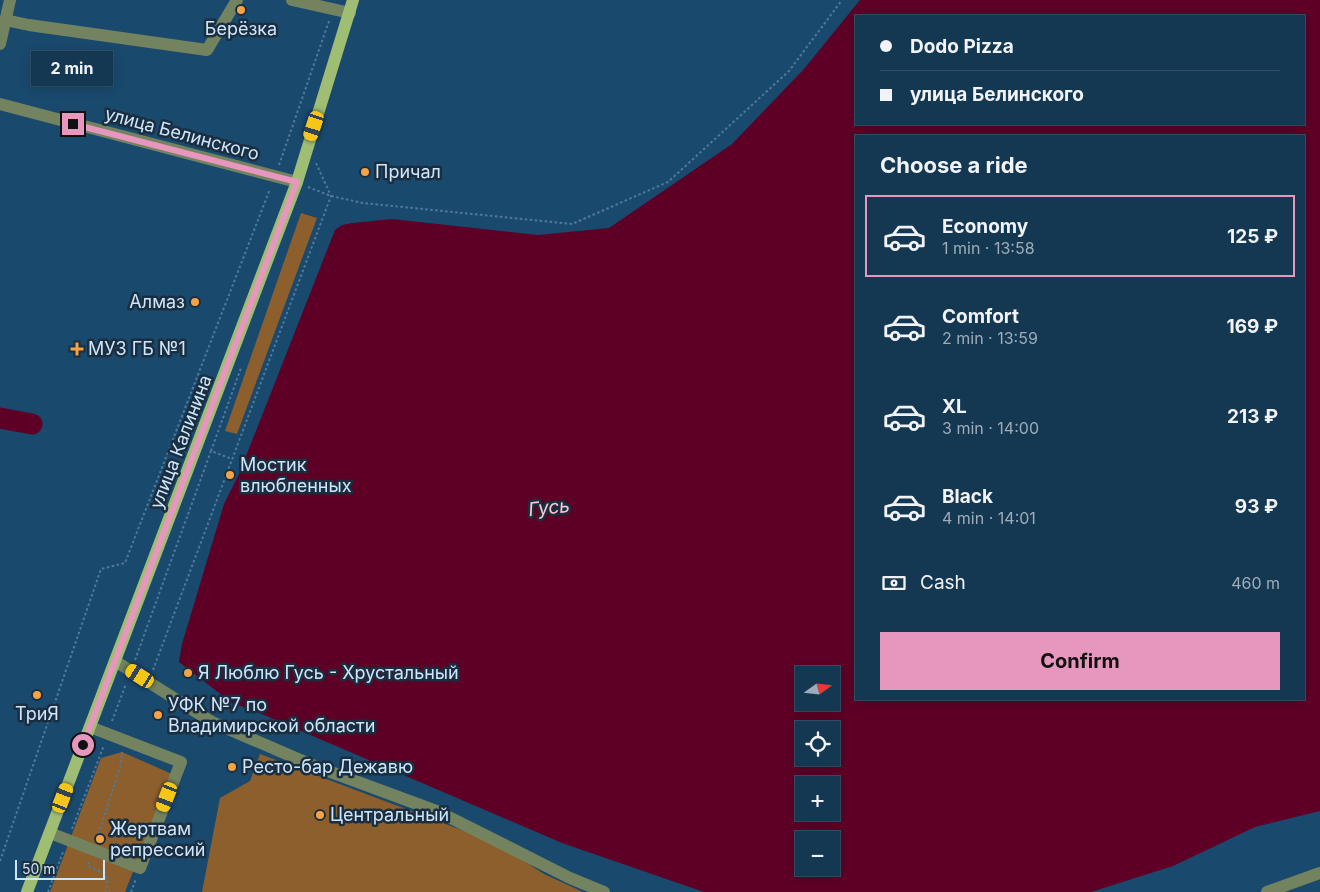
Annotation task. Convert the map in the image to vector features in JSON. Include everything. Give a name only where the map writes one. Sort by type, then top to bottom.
[{"type":"main road","name":"улица Калинина","points":[[27,892],[213,408],[297,182],[353,0]]},
{"type":"street","points":[[0,44],[10,0]]},
{"type":"street","points":[[5,20],[207,50],[237,0]]},
{"type":"street","points":[[292,0],[350,13]]},
{"type":"street","name":"улица Белинского","points":[[0,104],[297,182]]},
{"type":"street","points":[[115,661],[212,722],[312,765],[439,812],[570,878],[604,892]]},
{"type":"street","points":[[50,833],[68,840],[92,854],[140,868],[180,762],[90,727]]},
{"type":"street","points":[[1267,892],[1320,873]]},
{"type":"path","points":[[297,182],[331,196],[362,203],[572,224],[668,182],[789,72],[842,0]]},
{"type":"path","points":[[0,861],[101,569],[125,563],[275,177],[333,9]]},
{"type":"path","points":[[149,682],[331,196]]},
{"type":"path","points":[[49,892],[211,451],[233,459]]},
{"type":"path","points":[[106,892],[108,885],[105,874],[88,866],[121,764],[123,740]]},
{"type":"shaded area","points":[[301,213],[317,218],[237,434],[225,431]]},
{"type":"shaded area","points":[[122,752],[172,774],[125,892],[50,892],[101,758]]},
{"type":"shaded area","name":"Центральный","points":[[260,754],[496,843],[544,874],[583,892],[202,892],[220,798],[250,781]]},
{"type":"water","points":[[860,0],[1320,0],[1320,811],[1255,827],[1173,866],[1091,892],[704,892],[562,843],[232,703],[179,662],[182,644],[224,504],[239,474],[335,230],[342,225],[352,223],[392,219],[538,235],[609,228],[732,144],[804,69]]},
{"type":"waterway","name":"Гусь","points":[[0,418],[32,424]]},
{"type":"place","name":"Берёзка","points":[[241,10]]},
{"type":"place","name":"Причал","points":[[365,172]]},
{"type":"place","name":"Алмаз","points":[[195,302]]},
{"type":"place","name":"МУЗ ГБ №1","points":[[77,349]]},
{"type":"place","name":"Мостик влюбленных","points":[[230,475]]},
{"type":"place","name":"Я Люблю Гусь - Хрустальный","points":[[188,673]]},
{"type":"place","name":"ТриЯ","points":[[37,695]]},
{"type":"place","name":"УФК №7 по Владимирской области","points":[[158,715]]},
{"type":"place","name":"Ресто-бар Дежавю","points":[[232,767]]},
{"type":"place","name":"Центральный","points":[[320,815]]},
{"type":"place","name":"Жертвам репрессий","points":[[100,839]]},
{"type":"route","points":[[73,124],[297,182],[213,408],[83,745]]}]
